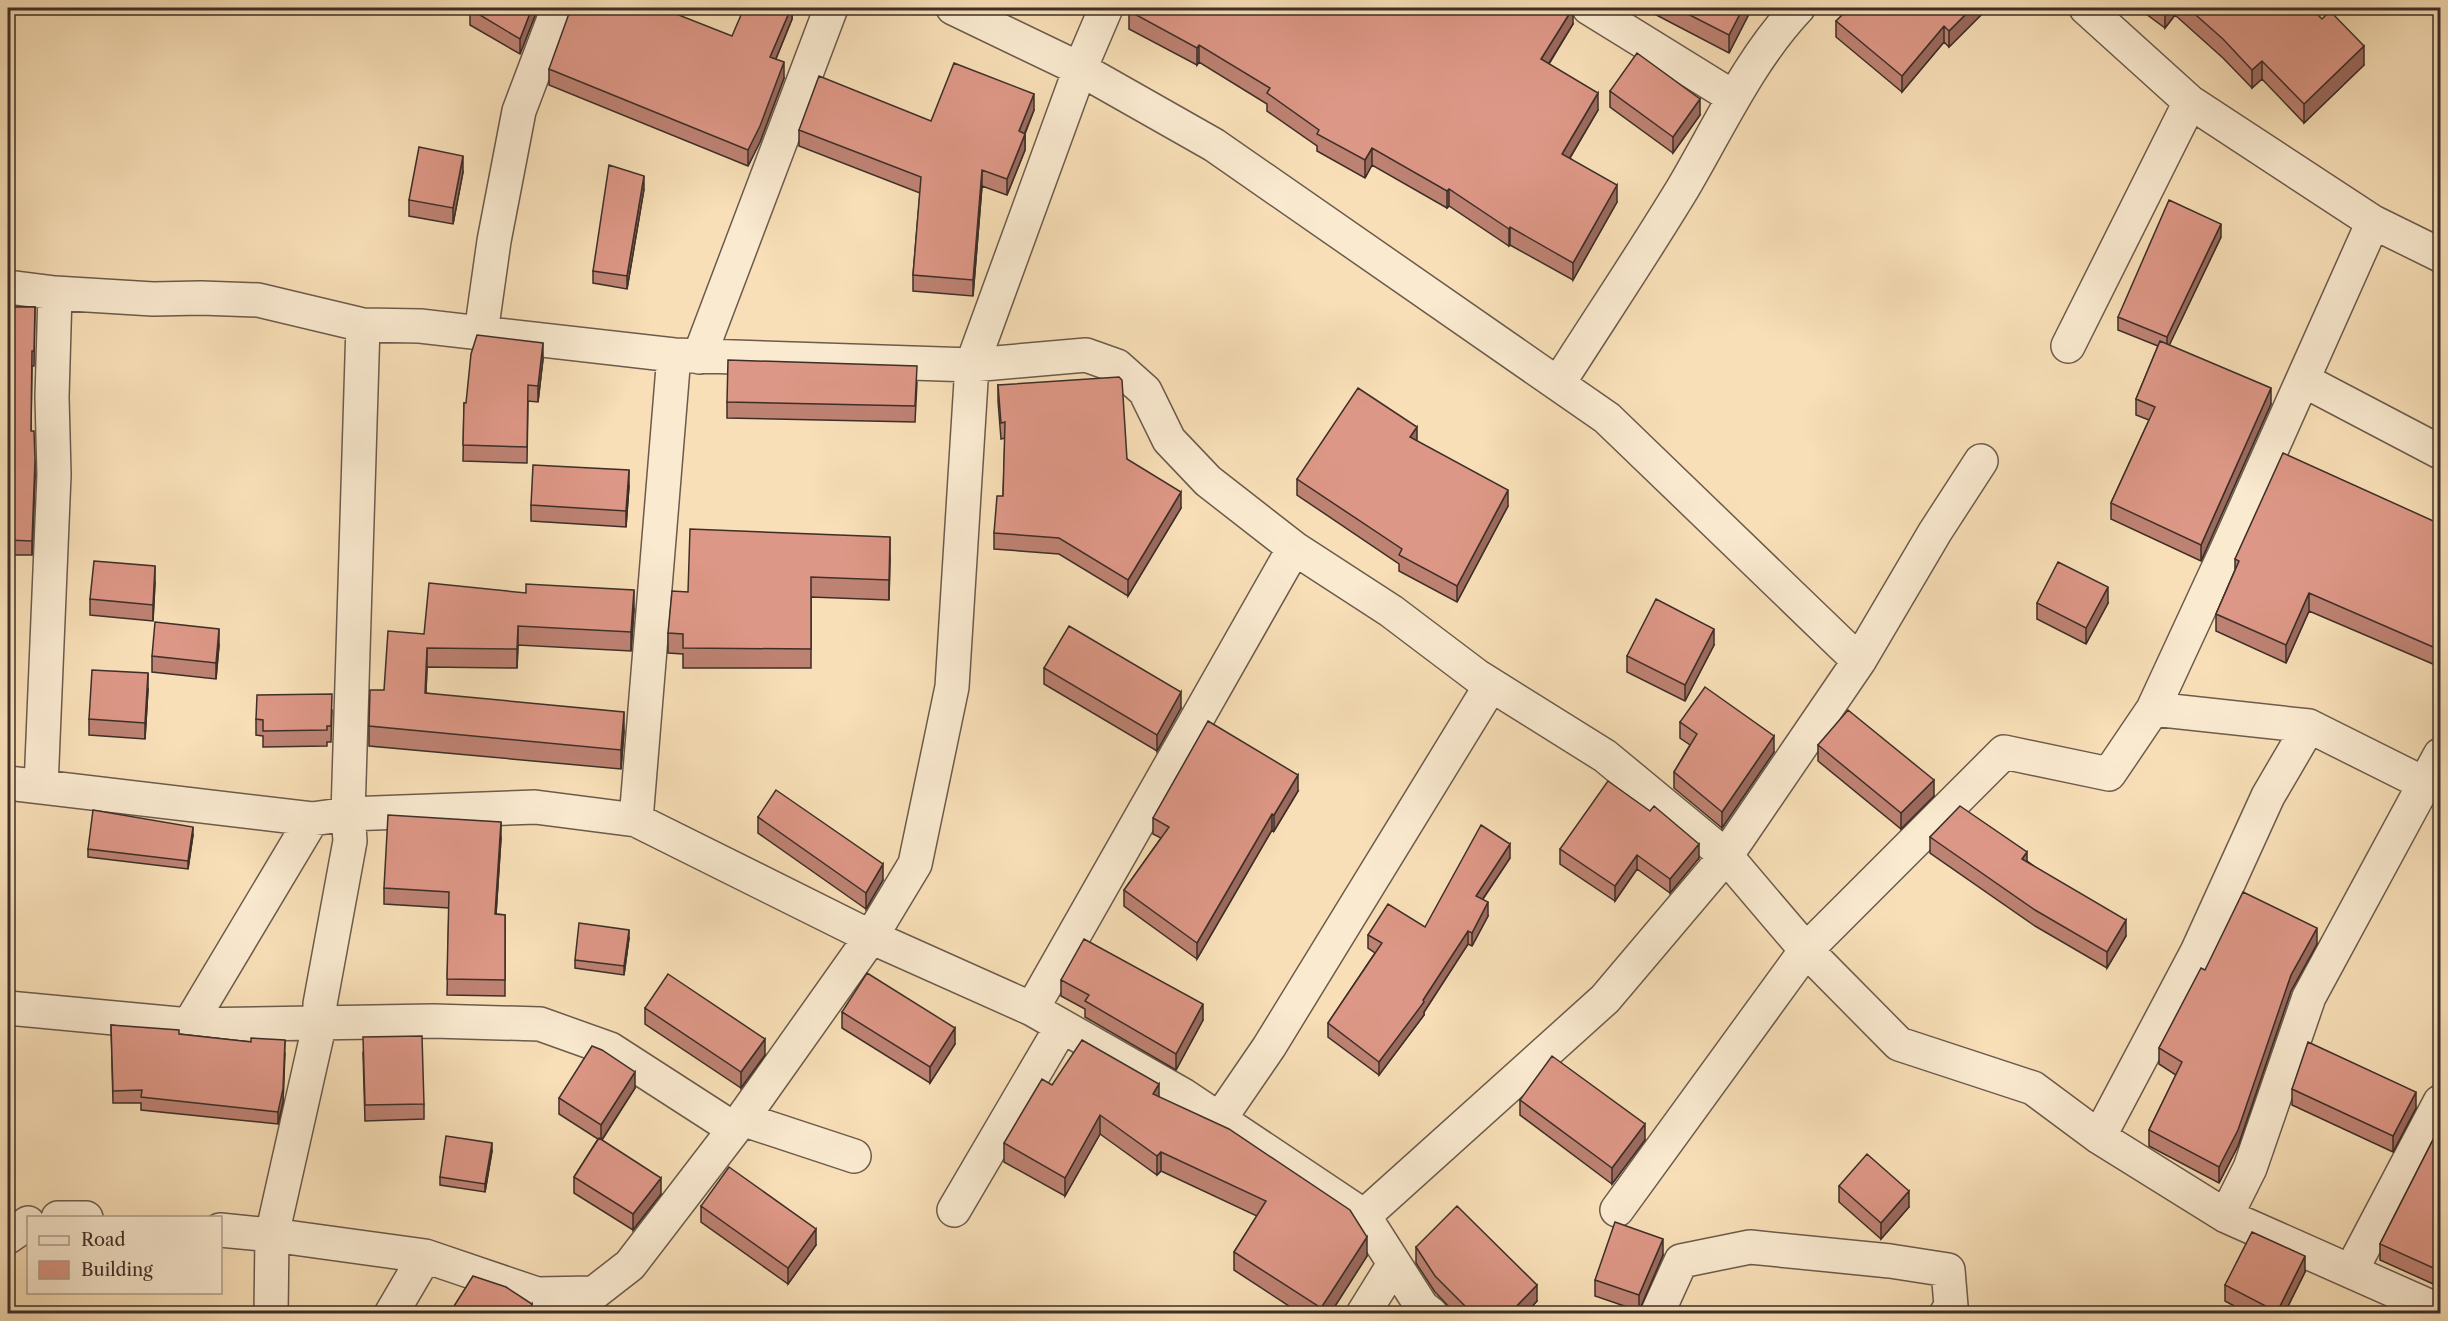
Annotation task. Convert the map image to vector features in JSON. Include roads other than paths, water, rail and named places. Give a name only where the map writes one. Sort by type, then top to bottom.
[{"type":"street","points":[[481,333],[494,241],[519,111],[558,8]]},
{"type":"street","points":[[636,820],[686,356],[831,8]]},
{"type":"street","points":[[953,8],[1080,69],[1214,145],[1607,418],[1859,661]]},
{"type":"street","points":[[222,1230],[425,1256],[537,1294],[594,1293],[630,1264],[738,1124],[872,937],[915,864],[952,687],[972,365],[1080,69],[1106,8]]},
{"type":"street","points":[[1589,8],[1733,97]]},
{"type":"street","points":[[1558,384],[1683,187],[1733,97],[1783,23],[1798,8]]},
{"type":"street","points":[[2086,8],[2190,102],[2373,222],[2440,255]]},
{"type":"street","points":[[2068,346],[2190,102]]},
{"type":"street","points":[[1617,1210],[1806,950],[2004,752],[2109,774],[2153,709],[2373,222]]},
{"type":"street","points":[[8,287],[55,294],[153,299],[258,300],[363,325],[420,326],[686,356],[972,365],[1086,355],[1117,366],[1145,392],[1169,440],[1208,481],[1294,548],[1391,611],[1491,685],[1605,756],[1726,856],[1806,950],[1899,1044],[2033,1088],[2099,1137],[2226,1216],[2440,1311]]},
{"type":"street","points":[[41,787],[54,475],[52,398],[55,294]]},
{"type":"street","points":[[270,1314],[272,1235],[320,1022],[320,1004],[351,841],[348,814],[363,325]]},
{"type":"street","points":[[2303,380],[2440,452]]},
{"type":"street","points":[[1364,1216],[1605,999],[1726,856],[1859,661],[1935,532],[1981,461]]},
{"type":"street","points":[[1032,1009],[1294,548]]},
{"type":"street","points":[[1219,1120],[1269,1047],[1491,685]]},
{"type":"street","points":[[2153,709],[2309,726],[2425,784]]},
{"type":"street","points":[[2099,1137],[2198,952],[2268,796],[2309,726]]},
{"type":"street","points":[[2226,1216],[2250,1168],[2309,997],[2440,755]]},
{"type":"street","points":[[8,783],[312,819],[348,814],[535,807],[636,820],[872,937],[1032,1009],[1183,1095],[1364,1216],[1422,1306],[1431,1314]]},
{"type":"street","points":[[189,1025],[312,819]]},
{"type":"street","points":[[8,1008],[189,1025],[433,1021],[540,1024],[610,1049],[738,1124],[854,1156]]},
{"type":"street","points":[[954,1210],[1062,1026]]},
{"type":"street","points":[[2352,1271],[2440,1102]]},
{"type":"street","points":[[8,1237],[27,1224]]},
{"type":"street","points":[[1657,1314],[1681,1261],[1750,1247],[1890,1261],[1948,1270],[1951,1306],[1946,1314]]},
{"type":"street","points":[[391,1314],[425,1256]]},
{"type":"street","points":[[1363,1314],[1394,1264]]}]
